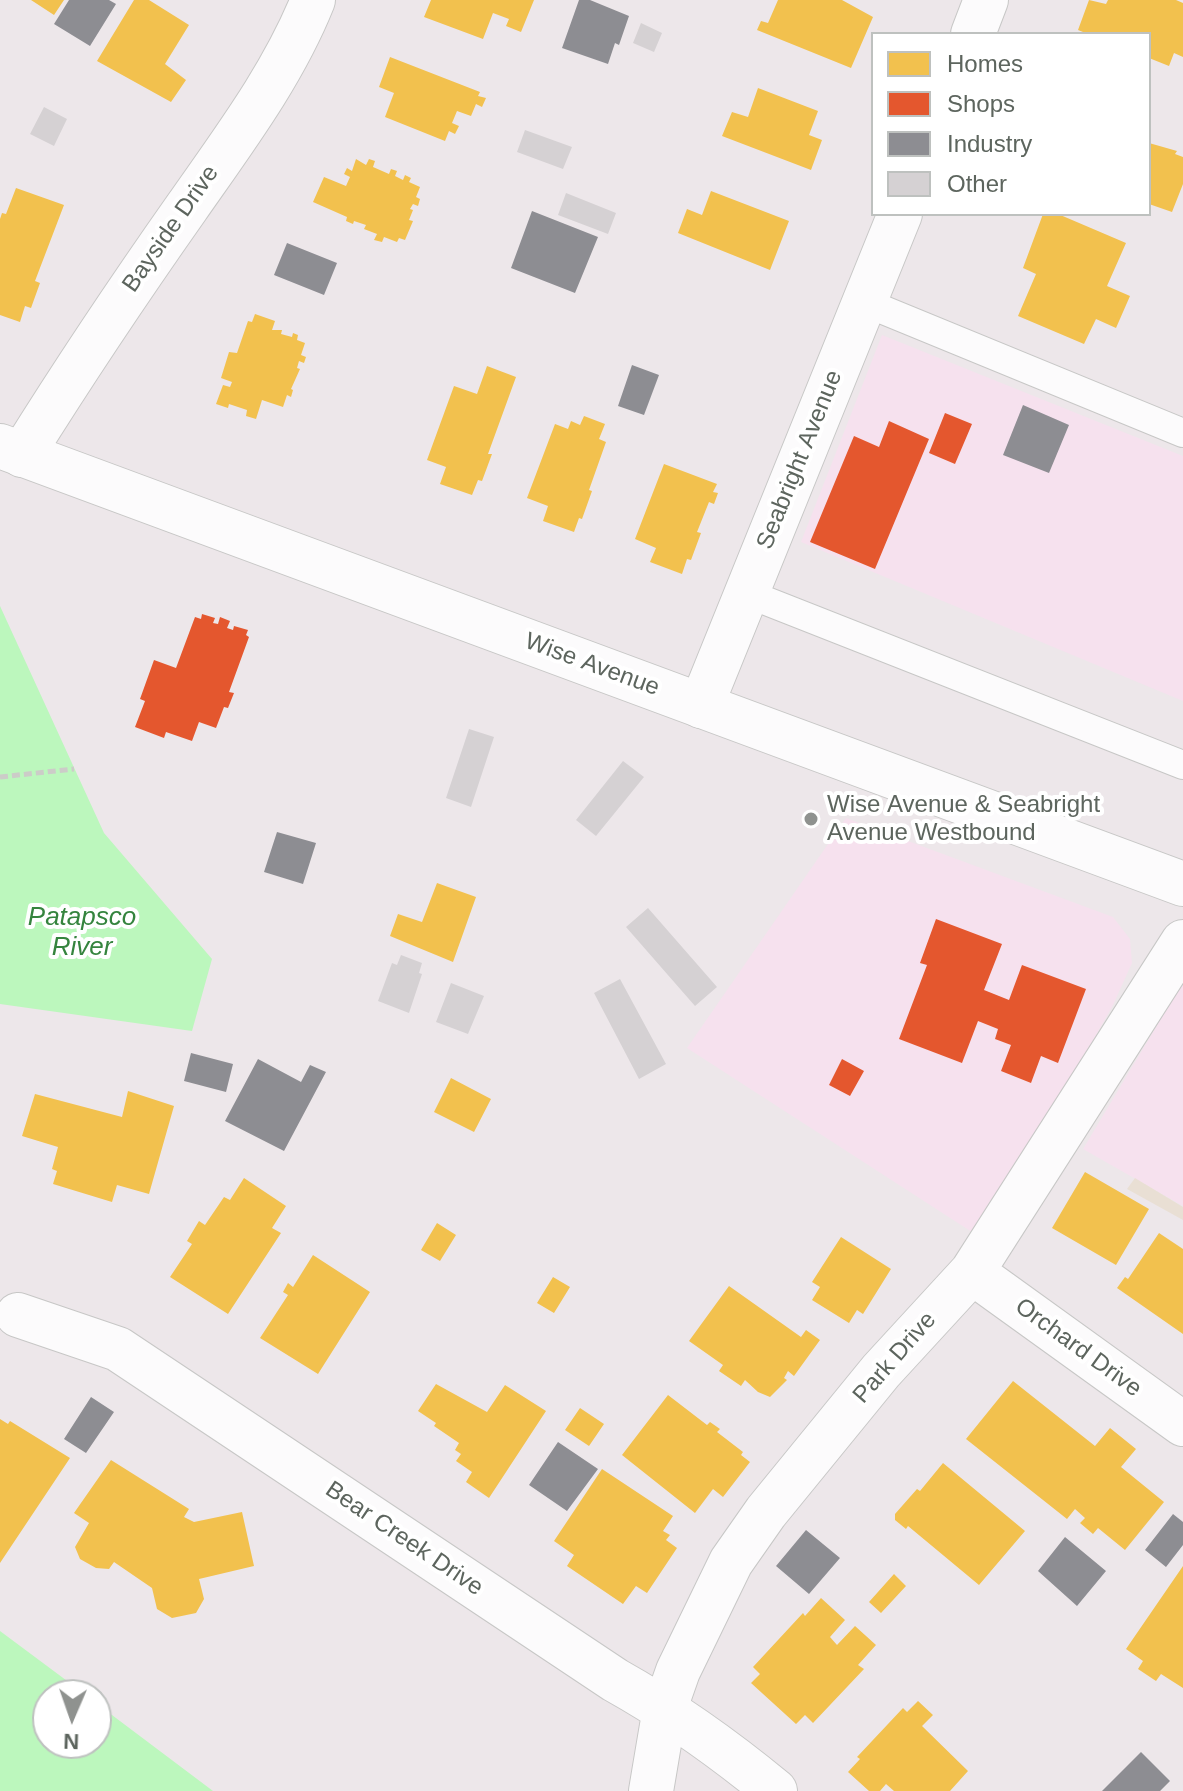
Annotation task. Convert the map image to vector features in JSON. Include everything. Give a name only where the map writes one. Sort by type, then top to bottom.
[{"type":"street","name":"Bayside Drive","points":[[11,450],[108,320],[254,109],[287,56],[313,0]]},
{"type":"street","points":[[974,32],[986,0]]},
{"type":"street","name":"Seabright Avenue","points":[[701,706],[899,216]]},
{"type":"street","name":"Wise Avenue","points":[[11,450],[1183,884]]},
{"type":"street","name":"Park Drive","points":[[651,1791],[665,1708],[678,1671],[731,1562],[766,1512],[881,1371],[972,1272],[1183,942]]},
{"type":"street","name":"Orchard Drive","points":[[972,1272],[1183,1424]]},
{"type":"street","name":"Bear Creek Drive","points":[[18,1315],[118,1349],[615,1680],[665,1708],[721,1746],[775,1791]]},
{"type":"lane","points":[[864,302],[1183,433]]},
{"type":"lane","points":[[746,593],[1183,765]]},
{"type":"path","points":[[0,777],[74,769]]},
{"type":"shaded area","points":[[882,335],[1183,456],[1183,701],[801,542]]},
{"type":"shaded area","points":[[846,818],[1113,917],[1130,939],[1132,963],[1113,1005],[1045,1126],[975,1234],[687,1048]]},
{"type":"shaded area","points":[[1183,982],[1183,1206],[1083,1149]]},
{"type":"shaded area","points":[[1135,1178],[1183,1207],[1183,1220],[1127,1189]]},
{"type":"water","name":"Patapsco River","points":[[0,606],[104,833],[212,959],[192,1031],[0,1004]]},
{"type":"water","points":[[0,1631],[64,1679],[32,1679],[32,1759],[112,1759],[112,1715],[213,1791],[0,1791]]},
{"type":"building: Homes","points":[[31,0],[64,0],[54,15]]},
{"type":"building: Homes","points":[[134,0],[149,0],[189,25],[165,64],[186,80],[171,102],[97,61]]},
{"type":"building: Homes","points":[[431,0],[534,0],[521,32],[506,26],[509,19],[493,13],[483,39],[424,17]]},
{"type":"building: Homes","points":[[778,0],[842,0],[873,17],[851,68],[757,30],[761,21],[768,23]]},
{"type":"building: Homes","points":[[1089,0],[1106,4],[1108,0],[1176,0],[1183,3],[1183,57],[1174,53],[1169,66],[1151,59],[1151,32],[1078,30]]},
{"type":"building: Homes","points":[[390,57],[480,92],[478,96],[486,98],[482,107],[476,104],[471,116],[457,111],[452,123],[459,126],[455,134],[449,131],[445,141],[385,117],[394,93],[379,87]]},
{"type":"building: Homes","points":[[758,88],[818,111],[809,135],[822,140],[811,170],[722,136],[732,112],[748,117]]},
{"type":"building: Homes","points":[[1151,144],[1177,151],[1175,154],[1183,157],[1183,184],[1172,212],[1151,205]]},
{"type":"building: Homes","points":[[356,159],[366,165],[369,159],[375,161],[373,167],[389,174],[391,169],[397,171],[395,176],[403,180],[405,175],[411,178],[409,182],[420,187],[416,197],[420,199],[418,206],[413,204],[410,209],[413,210],[409,220],[413,221],[405,240],[399,238],[397,242],[384,237],[382,242],[374,240],[377,234],[364,229],[366,225],[346,221],[347,217],[313,202],[324,177],[346,186],[350,177],[344,174],[347,168],[352,171]]},
{"type":"building: Homes","points":[[16,188],[64,205],[35,281],[40,283],[31,308],[25,306],[20,322],[0,315],[0,219],[2,213],[6,214]]},
{"type":"building: Homes","points":[[711,191],[789,221],[770,270],[678,233],[687,209],[702,215]]},
{"type":"building: Homes","points":[[1042,216],[1063,216],[1126,243],[1107,286],[1130,296],[1116,328],[1096,319],[1084,344],[1018,316],[1036,274],[1023,268]]},
{"type":"building: Homes","points":[[255,314],[275,321],[272,330],[282,330],[281,334],[292,337],[293,333],[298,335],[297,340],[305,343],[301,355],[306,357],[304,363],[299,361],[297,368],[300,369],[291,389],[291,397],[287,395],[283,407],[262,400],[256,419],[246,416],[247,410],[229,404],[228,408],[216,404],[223,385],[230,387],[232,382],[221,378],[229,352],[237,353],[248,321],[252,322]]},
{"type":"building: Homes","points":[[487,366],[516,377],[488,454],[492,454],[482,481],[478,480],[472,495],[440,484],[446,467],[427,460],[454,386],[477,394]]},
{"type":"building: Homes","points":[[584,416],[605,424],[599,439],[606,442],[589,490],[592,491],[574,532],[543,521],[548,506],[527,498],[555,424],[568,429],[571,421],[580,425]]},
{"type":"building: Homes","points":[[664,464],[717,484],[713,492],[718,493],[714,504],[709,502],[697,532],[701,533],[691,560],[687,559],[682,574],[650,562],[656,548],[635,539]]},
{"type":"building: Homes","points":[[437,883],[476,897],[453,962],[390,936],[398,914],[422,922]]},
{"type":"building: Homes","points":[[451,1078],[491,1099],[474,1132],[434,1112]]},
{"type":"building: Homes","points":[[128,1091],[174,1106],[149,1194],[117,1185],[112,1202],[53,1184],[57,1171],[52,1169],[58,1147],[22,1136],[35,1094],[122,1117]]},
{"type":"building: Homes","points":[[1085,1172],[1149,1209],[1116,1265],[1052,1228]]},
{"type":"building: Homes","points":[[244,1178],[286,1206],[272,1228],[281,1233],[228,1314],[170,1277],[192,1244],[187,1241],[199,1221],[205,1225],[224,1197],[230,1200]]},
{"type":"building: Homes","points":[[437,1223],[456,1235],[440,1261],[421,1250]]},
{"type":"building: Homes","points":[[1159,1233],[1183,1249],[1183,1334],[1117,1288],[1125,1277],[1128,1279]]},
{"type":"building: Homes","points":[[841,1237],[891,1269],[863,1314],[857,1310],[849,1323],[812,1300],[820,1287],[812,1282]]},
{"type":"building: Homes","points":[[313,1255],[370,1292],[318,1374],[260,1338],[288,1295],[283,1292],[288,1283],[293,1287]]},
{"type":"building: Homes","points":[[553,1277],[570,1287],[554,1313],[537,1303]]},
{"type":"building: Homes","points":[[729,1286],[801,1337],[806,1330],[820,1340],[794,1376],[788,1371],[784,1378],[787,1380],[770,1397],[758,1392],[745,1380],[741,1386],[719,1371],[723,1365],[689,1341]]},
{"type":"building: Homes","points":[[1013,1381],[1095,1446],[1110,1428],[1136,1449],[1121,1467],[1164,1502],[1125,1550],[1098,1528],[1093,1534],[1080,1523],[1085,1518],[1075,1509],[1067,1519],[966,1439]]},
{"type":"building: Homes","points":[[436,1384],[487,1412],[505,1385],[546,1411],[489,1498],[466,1482],[472,1472],[456,1461],[461,1454],[455,1450],[459,1443],[418,1411]]},
{"type":"building: Homes","points":[[668,1395],[707,1425],[710,1422],[720,1429],[717,1432],[743,1452],[741,1455],[750,1462],[723,1497],[713,1489],[695,1513],[622,1455]]},
{"type":"building: Homes","points":[[580,1408],[604,1424],[589,1446],[565,1430]]},
{"type":"building: Homes","points":[[0,1419],[8,1424],[10,1421],[70,1458],[0,1563]]},
{"type":"building: Homes","points":[[111,1460],[189,1509],[184,1517],[194,1522],[242,1512],[254,1566],[199,1579],[204,1599],[196,1613],[172,1618],[157,1609],[152,1588],[114,1562],[109,1569],[96,1568],[80,1559],[75,1547],[89,1523],[74,1513]]},
{"type":"building: Homes","points":[[943,1463],[1025,1531],[979,1585],[908,1526],[906,1529],[895,1520],[895,1514],[917,1489],[920,1491]]},
{"type":"building: Homes","points":[[602,1469],[673,1516],[663,1531],[670,1535],[666,1540],[677,1548],[647,1593],[636,1586],[623,1604],[567,1566],[574,1555],[554,1541]]},
{"type":"building: Homes","points":[[1183,1566],[1183,1688],[1161,1674],[1156,1681],[1138,1669],[1143,1661],[1126,1649]]},
{"type":"building: Homes","points":[[894,1574],[906,1586],[881,1613],[869,1602]]},
{"type":"building: Homes","points":[[821,1598],[845,1620],[830,1637],[837,1645],[855,1626],[876,1645],[858,1665],[864,1669],[813,1723],[805,1715],[796,1724],[751,1683],[760,1674],[753,1667]]},
{"type":"building: Homes","points":[[918,1701],[933,1715],[922,1726],[968,1771],[950,1791],[894,1791],[886,1784],[880,1791],[869,1791],[848,1772],[860,1759],[857,1757],[903,1708],[907,1712]]},
{"type":"building: Shops","points":[[945,413],[972,424],[955,464],[929,453]]},
{"type":"building: Shops","points":[[889,421],[929,439],[875,569],[810,542],[854,436],[879,447]]},
{"type":"building: Shops","points":[[202,614],[215,618],[213,623],[218,624],[220,617],[230,621],[227,628],[233,630],[234,626],[248,630],[246,635],[249,637],[229,692],[234,693],[228,708],[224,707],[216,728],[199,722],[192,741],[166,732],[164,738],[135,727],[145,701],[140,699],[154,660],[176,668],[195,617],[201,619]]},
{"type":"building: Shops","points":[[936,919],[1002,944],[984,990],[1009,1000],[1022,965],[1086,989],[1058,1063],[1041,1056],[1031,1083],[1001,1071],[1011,1045],[995,1039],[998,1029],[978,1021],[962,1063],[899,1039],[927,965],[920,963]]},
{"type":"building: Shops","points":[[842,1059],[864,1071],[850,1096],[829,1085]]},
{"type":"building: Industry","points":[[69,0],[109,0],[116,4],[90,46],[54,24]]},
{"type":"building: Industry","points":[[579,0],[590,0],[629,16],[619,45],[615,43],[608,64],[562,48]]},
{"type":"building: Industry","points":[[532,211],[598,237],[575,293],[511,268]]},
{"type":"building: Industry","points":[[287,243],[337,263],[324,295],[274,275]]},
{"type":"building: Industry","points":[[632,365],[659,375],[644,415],[618,406]]},
{"type":"building: Industry","points":[[1023,405],[1069,425],[1049,473],[1003,455]]},
{"type":"building: Industry","points":[[277,832],[316,843],[303,884],[264,872]]},
{"type":"building: Industry","points":[[191,1053],[233,1064],[226,1092],[184,1081]]},
{"type":"building: Industry","points":[[258,1059],[301,1082],[310,1065],[326,1072],[284,1151],[225,1121]]},
{"type":"building: Industry","points":[[91,1397],[114,1412],[86,1453],[64,1439]]},
{"type":"building: Industry","points":[[558,1442],[598,1469],[567,1511],[529,1485]]},
{"type":"building: Industry","points":[[1173,1514],[1183,1522],[1183,1545],[1166,1567],[1145,1550]]},
{"type":"building: Industry","points":[[806,1530],[840,1558],[809,1594],[776,1566]]},
{"type":"building: Industry","points":[[1065,1537],[1106,1571],[1077,1606],[1038,1571]]},
{"type":"building: Industry","points":[[1141,1752],[1170,1781],[1160,1791],[1102,1791]]},
{"type":"building: Other","points":[[641,23],[662,33],[654,52],[633,43]]},
{"type":"building: Other","points":[[44,107],[67,119],[54,146],[30,134]]},
{"type":"building: Other","points":[[525,130],[572,147],[563,169],[517,152]]},
{"type":"building: Other","points":[[566,193],[616,213],[608,234],[558,215]]},
{"type":"building: Other","points":[[469,729],[494,737],[471,807],[446,798]]},
{"type":"building: Other","points":[[623,761],[644,777],[596,836],[576,820]]},
{"type":"building: Other","points":[[648,908],[717,987],[695,1006],[626,927]]},
{"type":"building: Other","points":[[401,955],[422,963],[419,973],[422,974],[409,1013],[378,1001],[392,963],[397,965]]},
{"type":"building: Other","points":[[620,979],[666,1064],[639,1079],[594,993]]},
{"type":"building: Other","points":[[451,983],[484,996],[468,1034],[436,1022]]},
{"type":"place","name":"Wise Avenue & Seabright Avenue Westbound","points":[[811,819]]}]
